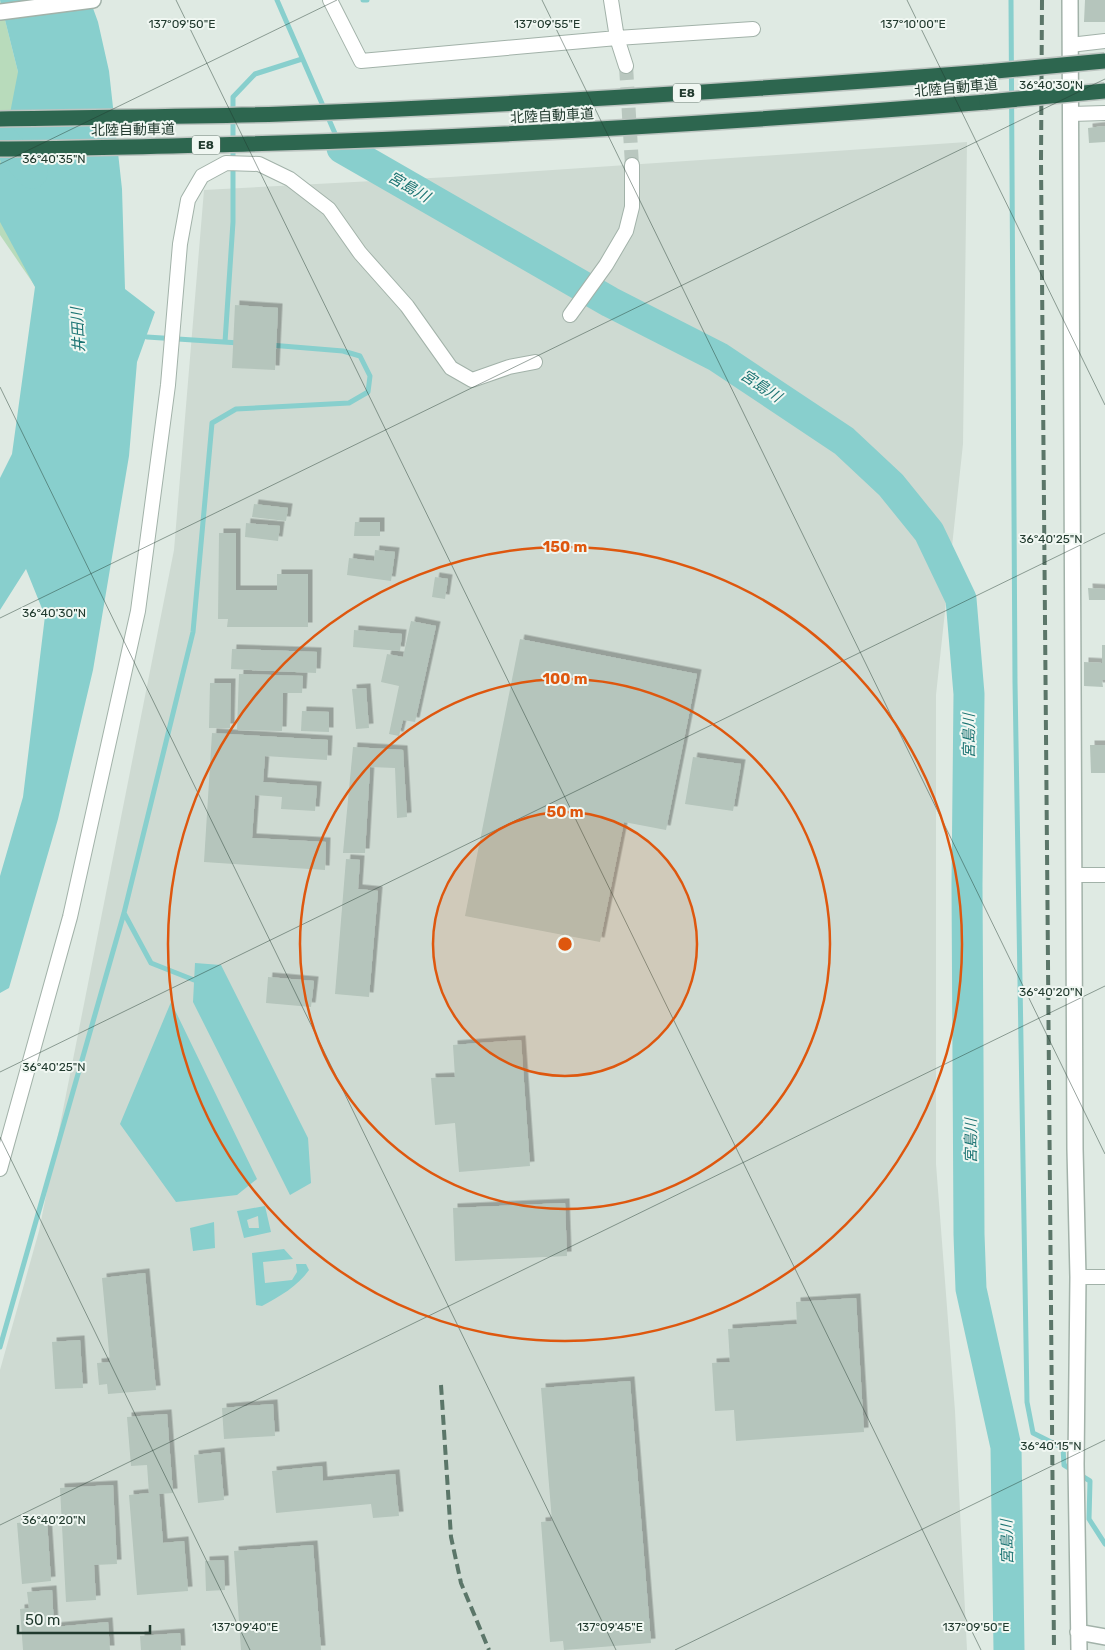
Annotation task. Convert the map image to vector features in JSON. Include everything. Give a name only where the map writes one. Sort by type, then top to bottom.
[{"type":"highway","name":"北陸自動車道","points":[[0,119],[389,110],[791,87],[1105,61]]},
{"type":"highway","name":"北陸自動車道","points":[[0,149],[146,147],[411,139],[800,117],[1105,91]]},
{"type":"street","points":[[0,12],[93,0]]},
{"type":"street","points":[[330,0],[361,61],[617,38],[753,29]]},
{"type":"street","points":[[612,0],[617,38],[626,66]]},
{"type":"street","points":[[1070,0],[1074,1139],[1078,1277],[1076,1464],[1079,1650]]},
{"type":"street","points":[[1070,45],[1105,41]]},
{"type":"street","points":[[1071,114],[1105,113]]},
{"type":"street","points":[[0,1169],[70,917],[138,611],[168,385],[180,244],[188,200],[202,176],[226,163],[259,164],[290,179],[329,209],[360,253],[407,306],[451,368],[472,380],[509,367],[535,362]]},
{"type":"street","points":[[570,315],[606,265],[626,231],[632,207],[632,165]]},
{"type":"street","points":[[1074,875],[1105,875]]},
{"type":"street","points":[[1078,1277],[1105,1277]]},
{"type":"street","points":[[1078,1632],[1105,1637]]},
{"type":"shaded area","points":[[967,142],[963,444],[936,695],[936,1164],[955,1411],[967,1650],[0,1650],[0,1370],[39,1231],[174,550],[204,190],[450,177]]},
{"type":"green space","points":[[0,0],[18,72],[35,286],[0,235]]},
{"type":"water","points":[[0,0],[90,0],[98,22],[109,71],[122,189],[125,289],[155,312],[137,362],[129,456],[93,670],[58,819],[9,988],[0,993],[0,876],[23,797],[45,616],[26,569],[0,610],[0,478],[12,454],[35,287],[0,222],[0,165],[18,72]]},
{"type":"water","points":[[195,963],[221,965],[308,1138],[311,1183],[290,1195],[193,1002]]},
{"type":"water","points":[[171,1002],[257,1179],[237,1195],[176,1202],[120,1124]]},
{"type":"water","points":[[265,1206],[271,1232],[244,1238],[237,1211]],"holes":[[[258,1216],[259,1228],[249,1228],[247,1220]]]},
{"type":"water","points":[[214,1222],[215,1248],[193,1251],[190,1228]]},
{"type":"water","points":[[284,1249],[293,1259],[263,1262],[265,1283],[292,1280],[297,1272],[296,1264],[306,1264],[309,1270],[294,1286],[281,1295],[262,1306],[256,1305],[252,1253]]},
{"type":"building","points":[[1085,0],[1105,0],[1105,22],[1084,22]]},
{"type":"building","points":[[1105,126],[1105,142],[1089,143],[1088,128]]},
{"type":"building","points":[[235,305],[278,308],[275,370],[232,368]]},
{"type":"building","points":[[254,504],[288,508],[286,521],[252,517]]},
{"type":"building","points":[[355,522],[380,522],[380,536],[354,536]]},
{"type":"building","points":[[246,523],[280,526],[278,541],[245,537]]},
{"type":"building","points":[[219,533],[236,533],[236,590],[277,590],[277,574],[308,574],[308,627],[227,627],[228,619],[218,619]]},
{"type":"building","points":[[375,550],[395,552],[391,581],[347,575],[349,558],[374,561]]},
{"type":"building","points":[[435,577],[448,579],[445,599],[432,597]]},
{"type":"building","points":[[1088,588],[1105,589],[1105,600],[1089,600]]},
{"type":"building","points":[[411,621],[436,626],[415,722],[403,720],[399,736],[389,734],[399,686],[381,682],[387,654],[403,657]]},
{"type":"building","points":[[354,630],[402,634],[400,651],[353,647]]},
{"type":"building","points":[[520,639],[697,674],[666,830],[624,822],[600,942],[465,916]]},
{"type":"building","points":[[1102,645],[1105,645],[1105,680],[1102,680],[1103,687],[1084,686],[1084,662],[1102,663]]},
{"type":"building","points":[[232,649],[317,652],[316,673],[231,669]]},
{"type":"building","points":[[239,674],[303,676],[302,693],[283,693],[282,731],[237,730]]},
{"type":"building","points":[[210,683],[231,683],[230,728],[209,728]]},
{"type":"building","points":[[366,688],[369,728],[356,729],[352,689]]},
{"type":"building","points":[[302,711],[329,712],[329,732],[301,731]]},
{"type":"building","points":[[212,733],[328,740],[327,760],[265,756],[263,782],[317,786],[315,811],[281,809],[282,797],[255,795],[252,838],[326,842],[325,870],[204,862]]},
{"type":"building","points":[[1090,745],[1105,745],[1105,773],[1091,773]]},
{"type":"building","points":[[353,747],[403,750],[407,817],[397,818],[395,768],[370,767],[365,853],[343,853]]},
{"type":"building","points":[[693,757],[741,764],[733,811],[685,804]]},
{"type":"building","points":[[346,859],[360,860],[358,889],[378,891],[369,997],[335,994]]},
{"type":"building","points":[[268,977],[314,981],[311,1007],[266,1003]]},
{"type":"building","points":[[521,1040],[530,1166],[459,1172],[455,1123],[435,1125],[431,1078],[455,1077],[453,1045]]},
{"type":"building","points":[[565,1203],[567,1256],[455,1261],[453,1208]]},
{"type":"building","points":[[145,1273],[156,1390],[108,1394],[107,1384],[99,1385],[97,1363],[110,1362],[102,1278]]},
{"type":"building","points":[[856,1298],[864,1432],[736,1441],[734,1410],[715,1411],[712,1363],[730,1362],[728,1329],[797,1324],[796,1302]]},
{"type":"building","points":[[80,1340],[83,1388],[55,1389],[52,1342]]},
{"type":"building","points":[[630,1381],[651,1643],[564,1650],[563,1641],[550,1642],[541,1522],[552,1521],[541,1388]]},
{"type":"building","points":[[273,1404],[275,1436],[224,1439],[222,1408]]},
{"type":"building","points":[[167,1414],[173,1493],[159,1494],[163,1543],[184,1541],[188,1591],[137,1595],[129,1495],[149,1493],[147,1465],[131,1466],[127,1417]]},
{"type":"building","points":[[220,1452],[224,1500],[198,1503],[194,1455]]},
{"type":"building","points":[[322,1466],[323,1481],[395,1474],[399,1516],[373,1518],[371,1504],[276,1513],[272,1471]]},
{"type":"building","points":[[113,1485],[117,1564],[94,1565],[96,1600],[66,1602],[60,1488]]},
{"type":"building","points":[[47,1520],[51,1581],[22,1584],[17,1523]]},
{"type":"building","points":[[313,1545],[321,1650],[241,1650],[234,1551]]},
{"type":"building","points":[[224,1560],[225,1590],[206,1591],[205,1561]]},
{"type":"building","points":[[52,1590],[54,1627],[108,1622],[110,1650],[23,1650],[20,1609],[29,1608],[27,1592]]},
{"type":"building","points":[[180,1633],[181,1650],[141,1650],[140,1636]]},
{"type":"waterway","points":[[277,0],[337,138]]},
{"type":"waterway","points":[[1011,0],[1015,682],[1027,1402],[1033,1433],[1063,1448],[1064,1465],[1090,1481],[1089,1519],[1105,1544]]},
{"type":"waterway","points":[[225,342],[233,222],[233,97],[255,74],[302,59]]},
{"type":"waterway","name":"井田川","points":[[0,137],[32,173]]},
{"type":"waterway","name":"宮島川","points":[[342,148],[610,302],[718,357],[844,441],[891,485],[929,532],[961,599],[969,694],[967,885],[971,1289],[1006,1447],[1009,1650]]},
{"type":"waterway","points":[[147,337],[239,343]]},
{"type":"waterway","points":[[0,1347],[124,913],[193,632],[212,423],[236,409],[349,403],[368,392],[370,376],[360,356],[343,351],[270,345]]},
{"type":"waterway","points":[[124,913],[151,963],[194,980]]},
{"type":"tunnel","points":[[626,66],[632,165]]},
{"type":"railway","points":[[1042,0],[1041,162],[1054,1650]]},
{"type":"railway","points":[[441,1385],[451,1537],[461,1583],[489,1650]]}]
